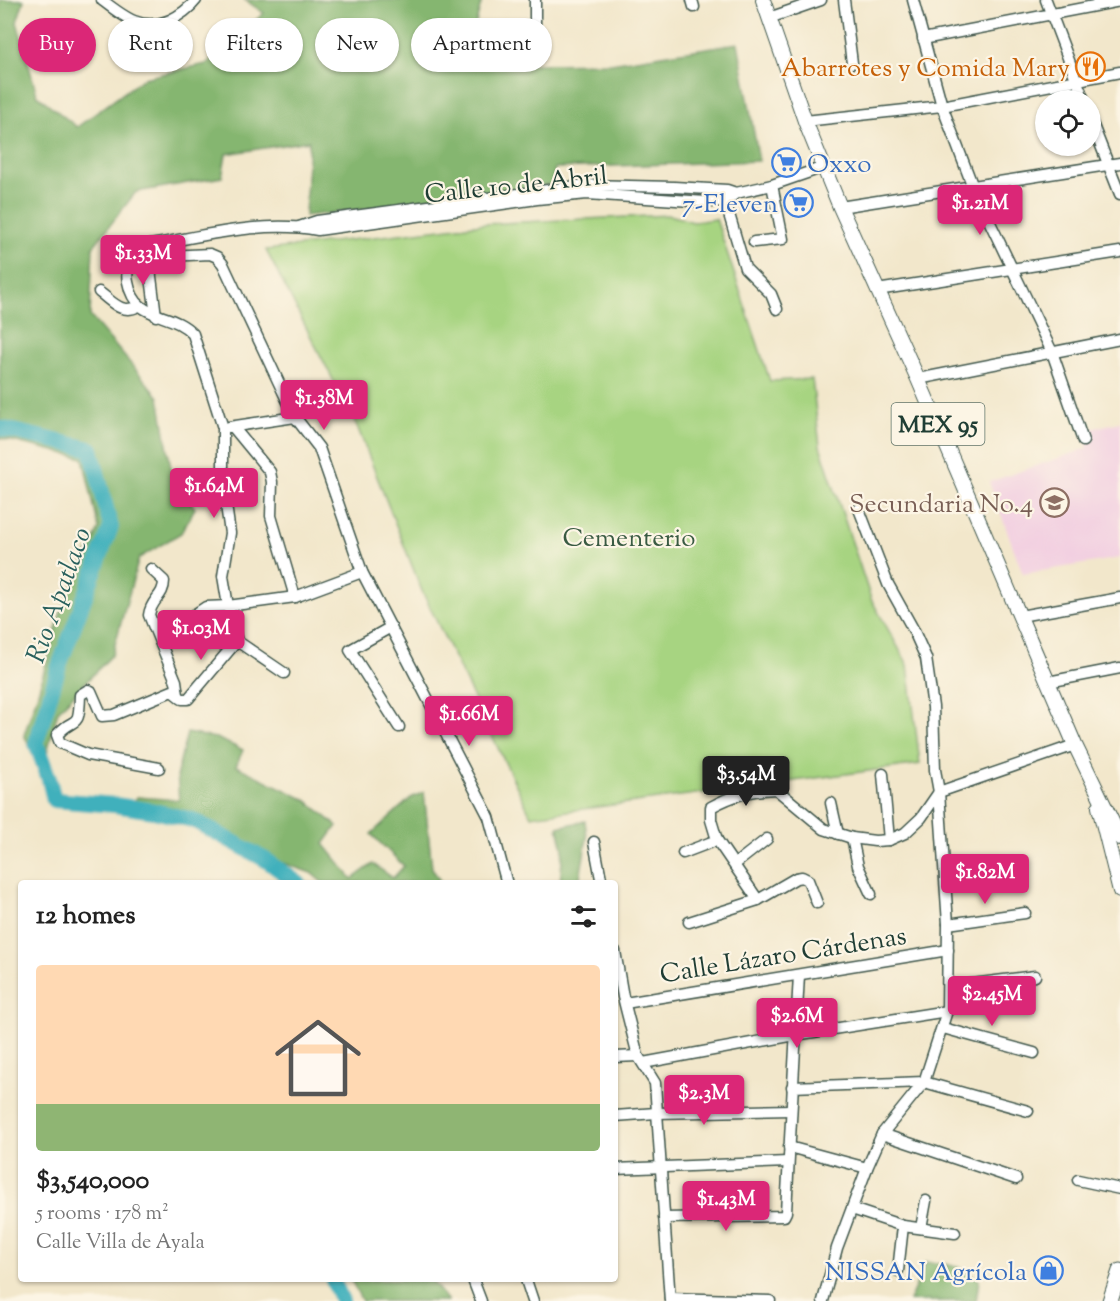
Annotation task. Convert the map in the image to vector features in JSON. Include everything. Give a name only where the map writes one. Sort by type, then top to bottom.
[{"type":"highway","points":[[1110,1301],[1120,1271]]},
{"type":"main road","name":"MEX 95","points":[[763,0],[805,121],[840,207],[918,379],[1094,788],[1114,840],[1120,891]]},
{"type":"main road","name":"MEX 95","points":[[1094,788],[1117,828],[1114,840]]},
{"type":"main road","points":[[1114,840],[1120,863]]},
{"type":"main road","points":[[1106,1301],[1120,1266]]},
{"type":"street","points":[[102,0],[119,13],[141,24],[157,26],[176,18],[196,0]]},
{"type":"street","points":[[535,0],[536,18]]},
{"type":"street","points":[[769,18],[821,0]]},
{"type":"street","points":[[843,0],[852,63]]},
{"type":"street","points":[[913,0],[942,106],[973,187],[1052,352],[1083,441]]},
{"type":"street","points":[[1046,0],[1079,90]]},
{"type":"street","points":[[923,39],[1051,14],[1097,2],[1120,1]]},
{"type":"street","points":[[805,121],[942,106],[1120,72]]},
{"type":"street","points":[[1101,138],[1115,164],[1120,194]]},
{"type":"street","points":[[840,207],[1115,164]]},
{"type":"street","name":"Calle 10 de Abril","points":[[139,306],[131,295],[127,266],[136,254],[150,245],[265,226],[299,227],[318,231],[586,194],[706,202],[772,185],[824,167]]},
{"type":"street","points":[[754,242],[783,239],[772,185]]},
{"type":"street","points":[[730,195],[745,268],[771,294],[777,309]]},
{"type":"street","points":[[877,290],[1120,252]]},
{"type":"street","points":[[156,316],[150,269],[168,256],[210,254],[217,257],[223,264],[295,417],[320,448],[362,572],[489,817],[506,880]]},
{"type":"street","points":[[99,292],[123,310],[130,311],[139,306],[156,316],[185,326],[193,334],[228,428],[270,472],[271,516],[295,597]]},
{"type":"street","points":[[918,379],[1120,339]]},
{"type":"street","points":[[228,428],[295,417]]},
{"type":"street","points":[[228,428],[224,479],[230,533],[223,576],[228,606],[237,641],[281,671]]},
{"type":"street","points":[[196,480],[224,479]]},
{"type":"street","points":[[823,1301],[837,1248],[867,1168],[882,1134],[924,1082],[947,1011],[948,924],[939,792],[935,770],[933,707],[926,658],[888,584],[859,509]]},
{"type":"street","points":[[151,569],[164,581],[164,589],[151,605],[149,615],[183,697]]},
{"type":"street","points":[[188,619],[206,607],[295,597],[362,572]]},
{"type":"street","points":[[1020,616],[1120,598]]},
{"type":"street","points":[[391,627],[350,650],[399,727]]},
{"type":"street","points":[[183,697],[237,641]]},
{"type":"street","points":[[1048,682],[1120,668]]},
{"type":"street","points":[[159,768],[88,755],[60,742],[57,735],[63,729],[76,723],[79,717],[80,695],[88,690],[94,696],[102,716],[114,715],[172,691],[183,697]]},
{"type":"street","points":[[758,900],[717,840],[711,820],[711,807],[729,797],[752,790],[776,789],[824,829],[852,838],[889,840],[905,833],[921,818],[939,792],[1075,744]]},
{"type":"street","points":[[883,774],[889,840]]},
{"type":"street","points":[[831,803],[838,834]]},
{"type":"street","points":[[852,838],[858,866],[871,894]]},
{"type":"street","points":[[735,864],[767,839]]},
{"type":"street","points":[[683,853],[717,840]]},
{"type":"street","points":[[594,842],[601,880]]},
{"type":"street","points":[[689,922],[758,900],[796,878],[802,877],[808,880],[817,903]]},
{"type":"street","points":[[948,924],[1025,913]]},
{"type":"street","name":"Calle Lázaro Cárdenas","points":[[621,999],[799,975],[948,950]]},
{"type":"street","points":[[618,975],[621,999],[641,1059],[655,1083],[670,1300],[770,1300]]},
{"type":"street","points":[[664,1218],[784,1216],[799,975]]},
{"type":"street","points":[[948,987],[1035,976]]},
{"type":"street","points":[[618,1057],[641,1059],[947,1011]]},
{"type":"street","points":[[943,1028],[1034,1053]]},
{"type":"street","points":[[792,1087],[924,1082],[1028,1111]]},
{"type":"street","points":[[618,1116],[791,1110]]},
{"type":"street","points":[[882,1134],[1016,1179]]},
{"type":"street","points":[[789,1147],[867,1168]]},
{"type":"street","points":[[618,1169],[788,1162]]},
{"type":"street","points":[[1078,1180],[1120,1189]]},
{"type":"street","points":[[921,1228],[926,1201]]},
{"type":"street","points":[[852,1209],[903,1226],[955,1233]]},
{"type":"street","points":[[898,1271],[903,1226]]},
{"type":"street","points":[[474,1282],[481,1301]]},
{"type":"street","points":[[527,1282],[533,1301]]},
{"type":"shaded area","name":"Secundaria No.4","points":[[1120,422],[1120,558],[1023,574],[989,482],[1088,448],[1082,431]]},
{"type":"green space","points":[[0,0],[24,0],[17,22],[18,72],[31,72],[37,95],[77,127],[144,78],[171,72],[193,72],[193,67],[205,64],[205,72],[303,72],[303,18],[258,18],[264,13],[245,0],[482,0],[477,18],[411,18],[411,72],[552,72],[552,64],[611,63],[738,43],[759,161],[555,168],[552,184],[452,200],[305,216],[309,141],[226,154],[222,177],[136,192],[93,247],[90,316],[159,397],[173,480],[195,508],[181,533],[139,558],[112,655],[58,711],[42,771],[24,735],[62,608],[99,529],[83,458],[0,438]]},
{"type":"green space","name":"Cementerio","points":[[670,215],[693,222],[716,219],[770,381],[812,379],[820,446],[871,599],[908,665],[920,764],[531,816],[422,591],[357,426],[266,250],[483,224]]},
{"type":"green space","points":[[187,733],[216,738],[243,750],[236,766],[306,800],[337,826],[324,844],[352,879],[373,864],[393,878],[404,866],[371,834],[411,798],[424,792],[432,868],[439,880],[319,880],[311,873],[131,803],[137,797],[179,800],[177,773]]},
{"type":"green space","points":[[585,821],[587,838],[580,880],[560,880],[563,849],[558,827]]},
{"type":"green space","points":[[926,1262],[958,1266],[979,1280],[976,1301],[909,1301]]},
{"type":"green space","points":[[352,1282],[433,1282],[448,1301],[362,1301]]},
{"type":"waterway","name":"Rio Apatlaco","points":[[0,428],[91,449],[111,527],[59,666],[36,743],[54,800],[115,805],[193,820],[266,860],[294,880]]},
{"type":"waterway","name":"Rio Apatlaco","points":[[334,1282],[342,1301]]},
{"type":"place","name":"Abarrotes y Comida Mary","points":[[1091,67]]},
{"type":"place","name":"Oxxo","points":[[786,163]]},
{"type":"place","name":"7-Eleven","points":[[799,203]]},
{"type":"place","name":"Secundaria No.4","points":[[1054,503]]},
{"type":"place","name":"NISSAN Agrícola","points":[[1048,1271]]}]
